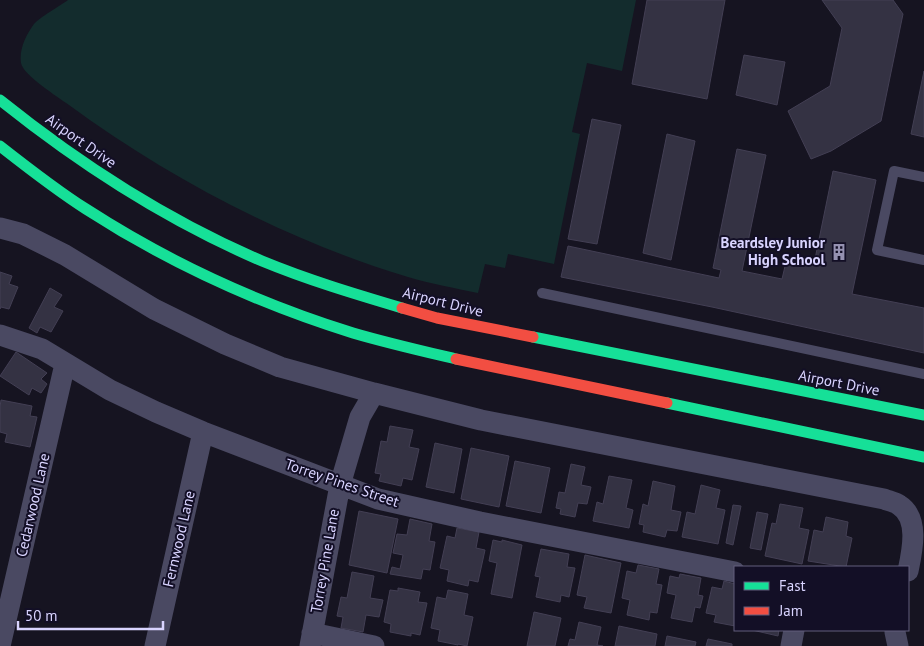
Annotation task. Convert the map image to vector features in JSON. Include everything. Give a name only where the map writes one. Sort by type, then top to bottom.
[{"type":"main road","name":"Airport Drive","points":[[0,100],[79,160],[158,209],[192,228],[247,254],[329,286],[437,318],[924,415]]},
{"type":"main road","points":[[0,146],[76,202],[152,248],[234,288],[336,327],[394,345],[464,361],[924,457]]},
{"type":"street","points":[[0,228],[23,234],[65,255],[154,309],[225,344],[280,367],[481,420],[884,499],[900,505],[909,516],[912,525],[913,549],[909,567]]},
{"type":"street","name":"Torrey Pines Street","points":[[0,334],[42,350],[110,390],[156,412],[378,499],[480,522],[734,572]]},
{"type":"street","name":"Cedarwood Lane","points":[[0,646],[65,364]]},
{"type":"street","name":"Torrey Pine Lane","points":[[311,640],[340,485],[360,417],[374,393]]},
{"type":"street","name":"Fernwood Lane","points":[[155,646],[203,432]]},
{"type":"street","points":[[791,646],[794,631]]},
{"type":"street","points":[[895,631],[898,646]]},
{"type":"street","points":[[311,640],[374,646]]},
{"type":"lane","points":[[924,177],[894,171],[877,250],[924,260]]},
{"type":"lane","points":[[542,293],[924,374]]},
{"type":"green space","points":[[68,0],[636,0],[622,71],[587,63],[572,132],[580,134],[554,264],[508,254],[505,268],[485,264],[478,293],[434,284],[363,262],[275,226],[231,205],[148,158],[50,91],[23,68],[21,63],[22,47],[34,24]]},
{"type":"building","points":[[647,0],[725,0],[707,99],[632,84]]},
{"type":"building","points":[[822,0],[893,0],[903,14],[881,121],[831,151],[811,159],[788,111],[830,86],[842,28]]},
{"type":"building","points":[[744,55],[785,62],[777,105],[736,95]]},
{"type":"building","points":[[924,71],[924,137],[911,134]]},
{"type":"building","points":[[592,119],[621,125],[597,244],[568,239]]},
{"type":"building","points":[[667,134],[695,141],[671,260],[643,253]]},
{"type":"building","name":"Beardsley Junior High School","points":[[737,149],[766,155],[742,271],[782,279],[787,258],[814,264],[833,171],[876,180],[852,294],[924,308],[924,353],[712,307],[561,277],[568,246],[719,278],[721,270],[713,268]]},
{"type":"building","points":[[0,272],[12,276],[9,284],[18,287],[9,309],[1,307],[0,309]]},
{"type":"building","points":[[50,288],[62,295],[54,307],[63,311],[51,332],[40,327],[37,333],[29,328]]},
{"type":"building","points":[[16,352],[47,373],[41,379],[47,384],[41,393],[32,388],[29,395],[0,376]]},
{"type":"building","points":[[1,400],[32,406],[30,416],[37,417],[30,447],[5,442],[7,434],[0,432]]},
{"type":"building","points":[[390,426],[413,430],[409,447],[419,449],[412,480],[403,478],[401,486],[379,481],[381,474],[375,473],[381,441],[387,442]]},
{"type":"building","points":[[435,443],[462,449],[454,493],[426,487]]},
{"type":"building","points":[[471,448],[509,456],[499,507],[461,499]]},
{"type":"building","points":[[515,461],[550,468],[541,513],[506,506]]},
{"type":"building","points":[[571,464],[585,467],[581,485],[591,487],[587,504],[578,503],[575,517],[560,514],[561,509],[556,508],[559,492],[565,493]]},
{"type":"building","points":[[609,476],[632,480],[626,508],[633,510],[629,528],[593,521],[597,502],[603,504]]},
{"type":"building","points":[[653,481],[675,486],[671,510],[681,512],[677,531],[667,530],[665,537],[643,532],[644,525],[639,524],[643,504],[648,506]]},
{"type":"building","points":[[701,485],[720,490],[716,508],[725,510],[718,544],[682,537],[687,512],[695,514]]},
{"type":"building","points":[[780,504],[803,508],[799,528],[809,530],[802,564],[765,556],[772,523],[776,524]]},
{"type":"building","points":[[733,505],[741,506],[733,545],[726,543]]},
{"type":"building","points":[[359,511],[398,519],[387,573],[349,565]]},
{"type":"building","points":[[757,512],[768,514],[761,550],[750,548]]},
{"type":"building","points":[[826,517],[848,522],[846,536],[852,538],[846,566],[808,561],[814,530],[823,532]]},
{"type":"building","points":[[410,519],[432,524],[429,541],[435,542],[430,570],[423,569],[421,579],[390,574],[392,567],[400,569],[403,555],[393,553],[397,534],[407,535]]},
{"type":"building","points":[[457,528],[479,532],[476,548],[485,550],[478,582],[469,580],[468,586],[447,581],[449,570],[440,568],[447,536],[455,538]]},
{"type":"building","points":[[493,540],[502,542],[502,540],[522,545],[512,598],[491,594],[497,563],[489,561]]},
{"type":"building","points":[[541,549],[569,554],[567,567],[575,568],[569,597],[561,595],[560,602],[536,597],[540,577],[535,576]]},
{"type":"building","points":[[585,555],[621,563],[611,613],[584,608],[587,597],[577,595]]},
{"type":"building","points":[[638,565],[659,569],[656,584],[662,585],[657,613],[650,612],[649,620],[627,615],[630,600],[622,598],[627,571],[636,573]]},
{"type":"building","points":[[352,572],[374,576],[370,598],[383,600],[379,617],[366,615],[363,632],[341,628],[343,617],[337,616],[341,597],[347,598]]},
{"type":"building","points":[[680,574],[701,578],[698,595],[703,596],[700,608],[695,607],[692,622],[671,618],[676,595],[667,593],[670,576],[679,578]]},
{"type":"building","points":[[724,581],[734,584],[734,626],[714,622],[716,615],[706,613],[712,587],[722,589]]},
{"type":"building","points":[[398,588],[420,592],[418,602],[427,603],[420,635],[411,633],[411,636],[390,632],[391,624],[384,622],[390,590],[398,591]]},
{"type":"building","points":[[448,590],[468,594],[464,615],[473,617],[467,646],[438,641],[440,630],[431,628],[437,597],[446,599]]},
{"type":"building","points":[[534,612],[561,618],[555,646],[527,646]]},
{"type":"building","points":[[579,622],[601,627],[597,645],[603,646],[568,646],[570,639],[575,640]]},
{"type":"building","points":[[619,626],[657,634],[655,646],[615,646]]},
{"type":"building","points":[[756,631],[779,631],[778,636]]},
{"type":"building","points":[[667,636],[696,642],[695,646],[665,646]]},
{"type":"building","points":[[708,639],[732,644],[732,646],[706,646]]},
{"type":"traffic: fast","points":[[0,100],[93,169],[125,190],[192,228],[279,268],[402,308]]},
{"type":"traffic: fast","points":[[0,146],[53,187],[86,209],[149,247],[215,280],[318,322],[392,344],[456,359]]},
{"type":"traffic: fast","points":[[533,337],[924,415]]},
{"type":"traffic: fast","points":[[667,403],[924,457]]},
{"type":"traffic: jam","points":[[402,308],[437,318],[533,337]]},
{"type":"traffic: jam","points":[[456,359],[667,403]]},
{"type":"place","name":"Beardsley Junior High School","points":[[839,252]]}]
